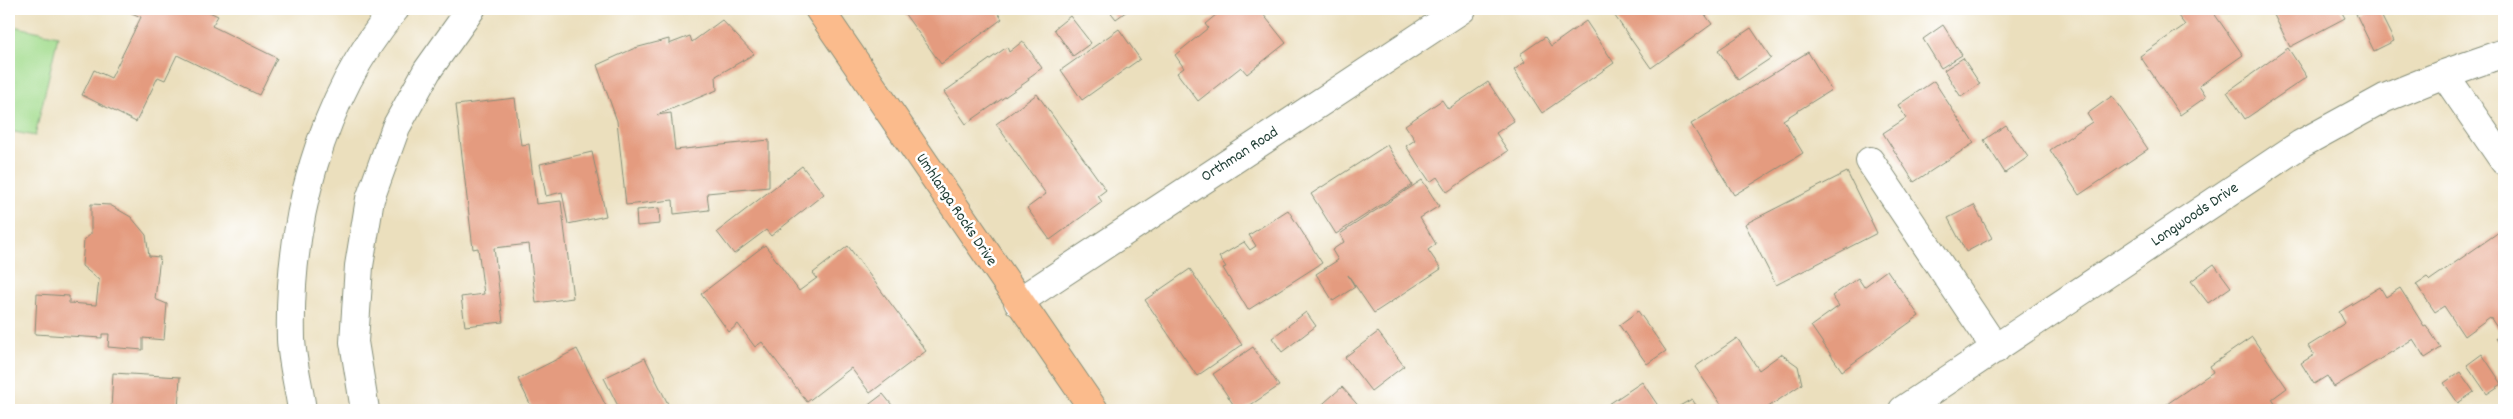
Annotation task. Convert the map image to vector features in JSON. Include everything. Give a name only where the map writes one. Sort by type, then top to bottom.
[{"type":"main road","name":"Umhlanga Rocks Drive","points":[[819,9],[1018,302],[1094,410]]},
{"type":"street","points":[[302,410],[291,340],[294,256],[312,169],[342,87],[395,9]]},
{"type":"street","points":[[364,410],[354,342],[359,266],[370,199],[396,127],[427,71],[471,9]]},
{"type":"street","name":"Orthman Road","points":[[1018,302],[1462,9]]},
{"type":"street","name":"Longwoods Drive","points":[[1903,410],[2301,144],[2385,98],[2444,74],[2504,53]]},
{"type":"street","points":[[2444,74],[2504,161]]},
{"type":"street","points":[[1870,161],[1996,349]]},
{"type":"green space","points":[[9,25],[58,36],[35,136],[9,131]]},
{"type":"building","points":[[128,9],[203,9],[218,16],[212,26],[277,58],[259,95],[177,55],[165,80],[158,77],[136,122],[82,95],[94,70],[111,78],[141,17],[127,11]]},
{"type":"building","points":[[909,9],[995,9],[1002,19],[941,64],[904,13]]},
{"type":"building","points":[[1108,9],[1125,9],[1127,11],[1116,19]]},
{"type":"building","points":[[1223,9],[1259,9],[1286,43],[1247,74],[1241,67],[1198,101],[1177,73],[1184,68],[1175,55],[1208,28],[1205,24]]},
{"type":"building","points":[[1610,9],[1701,9],[1712,24],[1651,68]]},
{"type":"building","points":[[2189,9],[2211,9],[2243,55],[2199,86],[2206,97],[2180,115],[2140,56],[2185,25],[2178,16]]},
{"type":"building","points":[[2271,9],[2340,9],[2345,18],[2290,47]]},
{"type":"building","points":[[2367,9],[2378,9],[2394,41],[2374,51],[2356,14]]},
{"type":"building","points":[[1070,16],[1091,43],[1073,56],[1054,29]]},
{"type":"building","points":[[722,20],[754,54],[716,76],[717,90],[657,115],[671,113],[675,150],[769,140],[769,187],[707,193],[709,210],[674,214],[673,200],[626,205],[617,121],[597,65],[635,48],[669,39],[669,44],[690,36],[692,42]]},
{"type":"building","points":[[1586,21],[1614,63],[1542,113],[1514,70],[1525,62],[1520,54],[1545,37],[1551,46]]},
{"type":"building","points":[[1943,25],[1962,55],[1941,68],[1923,39]]},
{"type":"building","points":[[1751,28],[1771,58],[1738,80],[1718,50]]},
{"type":"building","points":[[1119,29],[1140,59],[1082,100],[1061,70]]},
{"type":"building","points":[[1023,41],[1042,68],[1028,78],[1029,80],[966,124],[944,92],[1007,47],[1009,52]]},
{"type":"building","points":[[2288,48],[2307,77],[2245,119],[2227,92]]},
{"type":"building","points":[[1808,52],[1831,90],[1783,120],[1803,153],[1734,195],[1691,124]]},
{"type":"building","points":[[1963,58],[1980,84],[1961,97],[1944,70]]},
{"type":"building","points":[[1934,81],[1974,143],[1914,182],[1883,133],[1906,118],[1898,105]]},
{"type":"building","points":[[1488,82],[1514,121],[1496,133],[1508,151],[1447,192],[1437,177],[1430,182],[1406,146],[1415,140],[1405,125],[1442,100],[1448,109]]},
{"type":"building","points":[[1037,94],[1106,190],[1098,196],[1102,202],[1050,240],[1027,208],[1046,194],[996,124]]},
{"type":"building","points":[[2112,96],[2148,149],[2079,195],[2050,150],[2092,122],[2087,114]]},
{"type":"building","points":[[515,98],[521,145],[529,144],[536,204],[561,201],[573,298],[536,303],[529,244],[494,248],[503,322],[465,326],[461,297],[484,294],[478,248],[473,249],[456,105]]},
{"type":"building","points":[[2006,125],[2028,157],[2005,173],[1984,140]]},
{"type":"building","points":[[1387,145],[1412,185],[1336,234],[1311,194]]},
{"type":"building","points":[[592,152],[606,216],[568,224],[562,192],[546,196],[540,164]]},
{"type":"building","points":[[802,166],[824,194],[771,236],[766,230],[734,254],[717,232]]},
{"type":"building","points":[[1847,172],[1877,233],[1776,285],[1745,224]]},
{"type":"building","points":[[1422,180],[1439,206],[1420,218],[1436,244],[1428,250],[1441,269],[1374,313],[1348,275],[1355,287],[1333,301],[1316,274],[1338,260],[1332,250],[1344,242],[1340,234]]},
{"type":"building","points":[[91,204],[110,205],[131,217],[146,235],[149,256],[160,257],[155,299],[167,304],[164,340],[143,338],[143,350],[108,347],[109,334],[102,334],[102,338],[35,334],[37,294],[69,296],[69,303],[96,305],[99,280],[82,266],[84,240],[91,234]]},
{"type":"building","points":[[1974,205],[1992,238],[1966,252],[1948,218]]},
{"type":"building","points":[[659,208],[660,224],[637,226],[636,210]]},
{"type":"building","points":[[1288,210],[1322,263],[1248,310],[1223,268],[1226,267],[1219,257],[1244,242],[1250,250],[1256,246],[1249,235]]},
{"type":"building","points":[[2499,232],[2504,239],[2504,324],[2498,329],[2490,317],[2464,336],[2444,306],[2435,312],[2416,284],[2427,277],[2430,280]]},
{"type":"building","points":[[765,245],[799,291],[817,278],[813,273],[848,246],[926,351],[870,393],[851,368],[807,402],[762,342],[755,347],[738,324],[729,332],[701,294]]},
{"type":"building","points":[[2214,264],[2231,287],[2208,303],[2191,281]]},
{"type":"building","points":[[1190,269],[1242,345],[1197,376],[1145,300]]},
{"type":"building","points":[[1887,270],[1919,316],[1842,371],[1811,326],[1839,306],[1832,296],[1858,278],[1864,287]]},
{"type":"building","points":[[2380,287],[2386,297],[2400,288],[2424,326],[2426,325],[2441,348],[2425,358],[2413,339],[2334,387],[2327,376],[2314,384],[2301,363],[2314,355],[2308,346],[2345,323],[2339,312]]},
{"type":"building","points":[[1638,311],[1666,351],[1647,364],[1619,325]]},
{"type":"building","points":[[1306,312],[1316,326],[1282,352],[1272,338]]},
{"type":"building","points":[[1378,332],[1404,366],[1371,391],[1345,357]]},
{"type":"building","points":[[2504,333],[2504,352],[2496,338]]},
{"type":"building","points":[[2252,337],[2287,388],[2272,399],[2279,410],[2171,410],[2167,404],[2213,372],[2210,366]]},
{"type":"building","points":[[1737,338],[1759,370],[1781,354],[1798,366],[1802,384],[1764,410],[1725,410],[1695,367]]},
{"type":"building","points":[[1253,347],[1279,386],[1243,410],[1237,410],[1213,374]]},
{"type":"building","points":[[577,349],[608,410],[533,410],[518,379]]},
{"type":"building","points":[[2482,354],[2502,384],[2487,394],[2467,365]]},
{"type":"building","points":[[645,358],[671,410],[620,410],[604,378]]},
{"type":"building","points":[[2460,372],[2474,392],[2458,403],[2444,383]]},
{"type":"building","points":[[113,373],[180,377],[178,410],[111,409]]},
{"type":"building","points":[[1642,382],[1661,410],[1600,410]]},
{"type":"building","points":[[1342,387],[1362,410],[1316,410]]},
{"type":"building","points":[[883,394],[896,410],[862,410]]},
{"type":"building","points":[[1692,399],[1699,410],[1677,410],[1676,408]]}]
